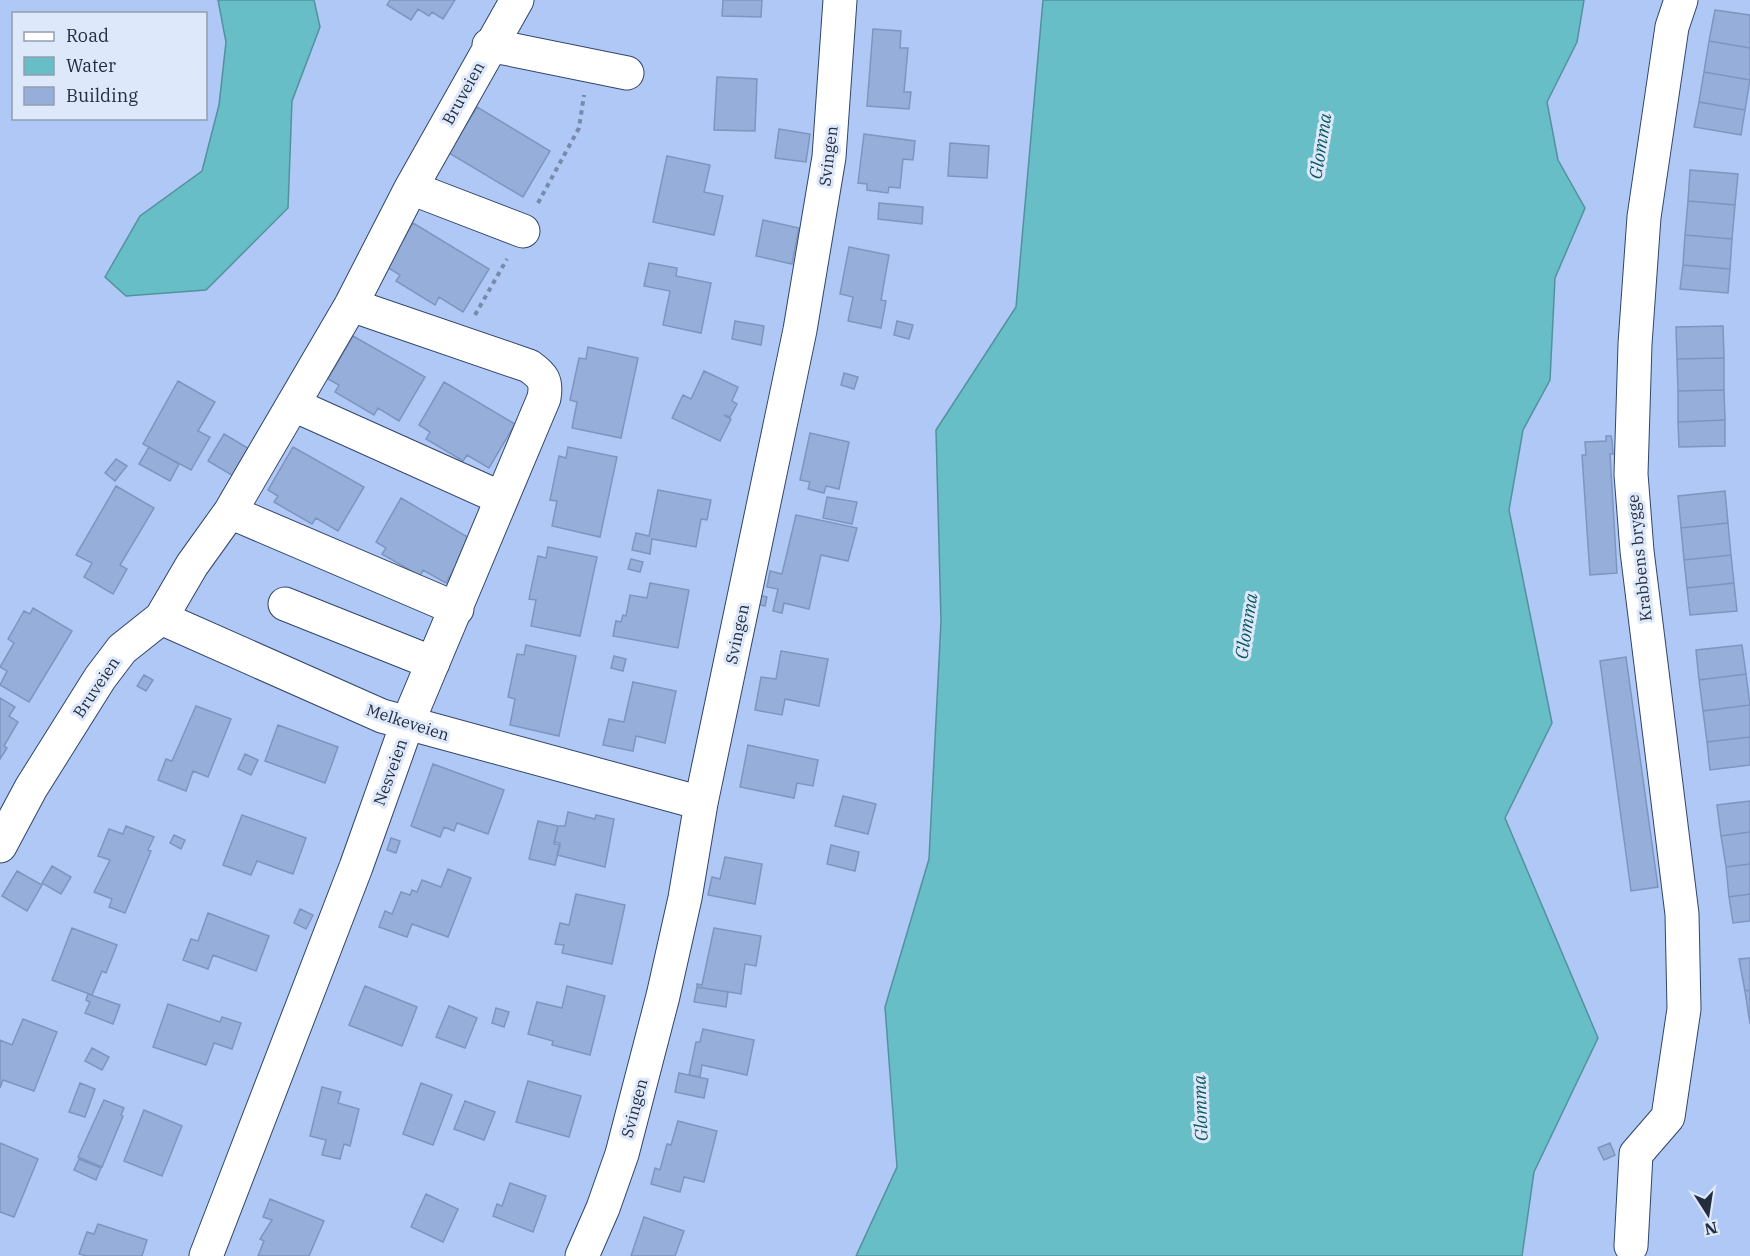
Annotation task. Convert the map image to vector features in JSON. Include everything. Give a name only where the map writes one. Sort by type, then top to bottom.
[{"type":"street","name":"Bruveien","points":[[0,846],[31,788],[100,678],[122,649],[161,618],[192,565],[230,512],[351,305],[411,188],[489,45],[517,0]]},
{"type":"street","name":"Svingen","points":[[582,1256],[622,1154],[663,996],[685,898],[701,803],[800,330],[829,157],[840,0]]},
{"type":"street","name":"Krabbens brygge","points":[[1630,1246],[1636,1154],[1668,1118],[1684,1010],[1682,914],[1637,550],[1631,474],[1635,344],[1644,217],[1672,27],[1681,0]]},
{"type":"street","points":[[489,45],[627,73]]},
{"type":"street","points":[[411,188],[523,231]]},
{"type":"street","name":"Nesveien","points":[[206,1256],[356,867],[407,724],[544,398],[546,385],[543,375],[529,366],[351,305]]},
{"type":"street","points":[[294,405],[501,498]]},
{"type":"street","points":[[230,512],[457,609]]},
{"type":"street","points":[[285,604],[433,663]]},
{"type":"street","name":"Melkeveien","points":[[161,618],[407,724],[701,803]]},
{"type":"water","points":[[218,0],[314,0],[320,27],[292,101],[288,208],[206,290],[126,296],[105,277],[140,216],[202,171],[219,105],[226,42]]},
{"type":"water","name":"Glomma","points":[[1043,0],[1584,0],[1577,42],[1547,102],[1558,160],[1585,208],[1555,278],[1550,380],[1523,430],[1509,510],[1552,723],[1505,818],[1598,1038],[1534,1172],[1522,1256],[856,1256],[897,1167],[885,1007],[929,859],[941,621],[936,430],[1016,307]]},
{"type":"building","points":[[390,0],[455,0],[443,19],[432,12],[429,16],[418,9],[411,20],[387,5]]},
{"type":"building","points":[[723,0],[762,0],[761,17],[722,16]]},
{"type":"building","points":[[1715,10],[1750,15],[1750,48],[1709,41]]},
{"type":"building","points":[[873,29],[901,31],[900,48],[908,48],[904,92],[911,92],[909,109],[867,106]]},
{"type":"building","points":[[1709,41],[1750,48],[1750,80],[1704,72]]},
{"type":"building","points":[[1704,72],[1750,80],[1745,110],[1699,102]]},
{"type":"building","points":[[717,77],[757,79],[755,131],[714,130]]},
{"type":"building","points":[[1699,102],[1745,110],[1741,135],[1694,127]]},
{"type":"building","points":[[477,107],[550,151],[523,197],[449,153]]},
{"type":"building","points":[[779,129],[810,134],[806,162],[775,158]]},
{"type":"building","points":[[864,134],[915,141],[913,160],[903,159],[900,188],[889,187],[888,193],[867,190],[867,184],[858,183]]},
{"type":"building","points":[[950,143],[989,146],[987,178],[948,176]]},
{"type":"building","points":[[667,156],[710,165],[704,192],[723,196],[714,235],[653,222]]},
{"type":"building","points":[[1690,170],[1738,174],[1735,205],[1688,201]]},
{"type":"building","points":[[1688,201],[1735,205],[1732,239],[1685,235]]},
{"type":"building","points":[[879,203],[923,207],[922,224],[878,219]]},
{"type":"building","points":[[763,220],[799,228],[792,264],[756,256]]},
{"type":"building","points":[[413,223],[489,269],[463,312],[439,297],[435,305],[396,281],[400,275],[387,267]]},
{"type":"building","points":[[1685,235],[1732,239],[1730,269],[1683,265]]},
{"type":"building","points":[[849,247],[889,255],[881,300],[886,301],[881,328],[848,321],[853,297],[840,294]]},
{"type":"building","points":[[649,263],[677,268],[676,276],[711,283],[701,333],[663,325],[670,291],[644,286]]},
{"type":"building","points":[[1683,265],[1730,269],[1728,293],[1680,289]]},
{"type":"building","points":[[735,321],[764,326],[761,345],[732,339]]},
{"type":"building","points":[[897,321],[913,325],[909,339],[894,335]]},
{"type":"building","points":[[1723,326],[1724,358],[1677,359],[1676,327]]},
{"type":"building","points":[[353,336],[425,377],[399,421],[378,408],[374,415],[335,392],[339,385],[328,379]]},
{"type":"building","points":[[588,347],[638,358],[621,438],[572,428],[577,402],[570,400],[579,358],[586,359]]},
{"type":"building","points":[[1724,358],[1724,390],[1678,391],[1677,359]]},
{"type":"building","points":[[704,371],[738,387],[732,401],[737,404],[730,417],[724,415],[731,419],[720,441],[672,418],[683,395],[691,399]]},
{"type":"building","points":[[844,373],[858,377],[854,389],[841,385]]},
{"type":"building","points":[[178,381],[215,402],[198,431],[210,437],[191,470],[143,444]]},
{"type":"building","points":[[444,382],[515,424],[489,468],[467,455],[463,461],[426,439],[430,432],[419,425]]},
{"type":"building","points":[[1724,390],[1725,420],[1678,422],[1678,391]]},
{"type":"building","points":[[1725,420],[1725,446],[1679,447],[1678,422]]},
{"type":"building","points":[[810,433],[849,442],[839,489],[826,486],[824,493],[808,489],[810,482],[800,480]]},
{"type":"building","points":[[224,434],[251,450],[235,477],[208,461]]},
{"type":"building","points":[[1606,436],[1611,436],[1612,440],[1613,454],[1610,454],[1617,573],[1590,575],[1582,455],[1586,455],[1585,442],[1606,441]]},
{"type":"building","points":[[149,447],[179,464],[170,481],[139,464]]},
{"type":"building","points":[[293,447],[364,487],[338,531],[316,518],[312,524],[274,502],[278,496],[268,490]]},
{"type":"building","points":[[568,447],[617,457],[600,537],[552,526],[557,501],[550,500],[559,456],[566,458]]},
{"type":"building","points":[[116,459],[127,466],[115,481],[105,473]]},
{"type":"building","points":[[116,486],[154,508],[120,565],[127,569],[113,594],[84,577],[92,563],[76,555]]},
{"type":"building","points":[[658,490],[711,500],[707,520],[701,519],[696,547],[652,539],[650,554],[632,550],[636,533],[649,536]]},
{"type":"building","points":[[1725,491],[1728,523],[1681,528],[1678,496]]},
{"type":"building","points":[[827,497],[857,502],[852,524],[823,518]]},
{"type":"building","points":[[401,498],[471,539],[446,583],[423,570],[420,576],[382,554],[386,548],[376,542]]},
{"type":"building","points":[[796,515],[857,528],[848,561],[821,555],[809,609],[784,603],[782,613],[773,611],[778,589],[767,587],[770,571],[782,574]]},
{"type":"building","points":[[1728,523],[1731,555],[1684,560],[1681,528]]},
{"type":"building","points":[[548,547],[597,557],[580,636],[531,626],[536,600],[529,599],[538,556],[546,558]]},
{"type":"building","points":[[1731,555],[1734,583],[1687,588],[1684,560]]},
{"type":"building","points":[[631,559],[643,562],[640,572],[628,569]]},
{"type":"building","points":[[650,583],[689,590],[678,648],[613,636],[616,621],[621,622],[623,615],[626,616],[630,595],[647,598]]},
{"type":"building","points":[[1734,583],[1737,611],[1690,615],[1687,588]]},
{"type":"building","points":[[758,595],[767,597],[765,606],[756,604]]},
{"type":"building","points":[[33,608],[72,631],[29,702],[0,685],[7,671],[0,667],[14,643],[8,639],[24,611],[30,614]]},
{"type":"building","points":[[526,645],[576,656],[559,736],[510,725],[515,699],[508,697],[517,654],[524,655]]},
{"type":"building","points":[[1742,645],[1746,674],[1699,680],[1696,650]]},
{"type":"building","points":[[781,651],[828,659],[819,706],[785,699],[782,715],[755,710],[761,677],[776,679]]},
{"type":"building","points":[[614,656],[626,659],[623,671],[611,668]]},
{"type":"building","points":[[1626,657],[1658,887],[1631,891],[1600,661]]},
{"type":"building","points":[[1746,674],[1750,705],[1703,711],[1699,680]]},
{"type":"building","points":[[144,675],[153,680],[146,691],[137,686]]},
{"type":"building","points":[[633,682],[676,691],[665,743],[636,736],[633,751],[603,745],[609,719],[624,722]]},
{"type":"building","points":[[0,698],[15,707],[9,716],[18,722],[4,746],[7,748],[0,759]]},
{"type":"building","points":[[1750,705],[1750,737],[1707,742],[1703,711]]},
{"type":"building","points":[[196,706],[231,719],[208,777],[193,771],[186,791],[158,780],[166,759],[172,761]]},
{"type":"building","points":[[278,725],[338,747],[325,783],[265,761]]},
{"type":"building","points":[[1750,737],[1750,765],[1710,770],[1707,742]]},
{"type":"building","points":[[748,745],[818,760],[813,786],[797,783],[794,798],[740,787]]},
{"type":"building","points":[[245,754],[258,760],[251,775],[238,769]]},
{"type":"building","points":[[433,764],[504,790],[488,834],[457,823],[454,831],[444,827],[440,837],[411,826]]},
{"type":"building","points":[[843,796],[876,804],[868,834],[835,826]]},
{"type":"building","points":[[1750,801],[1750,832],[1721,836],[1717,805]]},
{"type":"building","points":[[568,812],[595,819],[596,815],[614,819],[605,867],[557,855],[560,843],[554,842],[558,826],[565,826]]},
{"type":"building","points":[[242,815],[306,838],[293,874],[257,861],[251,875],[223,865]]},
{"type":"building","points":[[538,821],[558,826],[554,844],[560,845],[555,865],[529,859]]},
{"type":"building","points":[[126,826],[154,837],[148,850],[151,851],[125,913],[109,907],[112,899],[94,892],[110,860],[98,856],[109,829],[123,834]]},
{"type":"building","points":[[1750,832],[1750,864],[1726,867],[1721,836]]},
{"type":"building","points":[[174,835],[185,840],[181,849],[170,843]]},
{"type":"building","points":[[391,838],[400,841],[396,853],[387,850]]},
{"type":"building","points":[[831,845],[859,852],[855,871],[827,864]]},
{"type":"building","points":[[725,857],[762,864],[755,904],[708,895],[712,877],[720,879]]},
{"type":"building","points":[[1750,864],[1750,894],[1729,897],[1726,867]]},
{"type":"building","points":[[52,866],[71,877],[61,894],[42,883]]},
{"type":"building","points":[[448,869],[471,878],[448,937],[412,924],[407,937],[379,927],[385,911],[392,914],[401,892],[410,895],[412,890],[417,892],[422,880],[441,887]]},
{"type":"building","points":[[17,871],[42,885],[27,911],[2,896]]},
{"type":"building","points":[[576,894],[625,905],[612,964],[562,953],[564,945],[555,944],[560,923],[569,925]]},
{"type":"building","points":[[1750,894],[1750,921],[1733,923],[1729,897]]},
{"type":"building","points":[[300,909],[313,915],[306,929],[294,923]]},
{"type":"building","points":[[208,913],[269,936],[256,971],[213,955],[208,969],[183,960],[191,939],[198,941]]},
{"type":"building","points":[[72,928],[117,945],[106,973],[102,971],[92,995],[52,980]]},
{"type":"building","points":[[714,928],[761,936],[756,966],[745,964],[741,994],[697,987],[697,984],[702,985]]},
{"type":"building","points":[[1750,958],[1750,990],[1745,991],[1739,959]]},
{"type":"building","points":[[365,986],[417,1007],[402,1046],[349,1025]]},
{"type":"building","points":[[567,986],[605,996],[590,1055],[552,1045],[553,1041],[528,1034],[537,1002],[562,1008]]},
{"type":"building","points":[[697,987],[728,992],[726,1007],[694,1002]]},
{"type":"building","points":[[1750,990],[1750,1024],[1745,991]]},
{"type":"building","points":[[88,994],[120,1005],[113,1024],[85,1013],[90,1002],[86,1000]]},
{"type":"building","points":[[168,1004],[220,1022],[222,1017],[241,1023],[232,1049],[214,1043],[206,1065],[153,1047]]},
{"type":"building","points":[[449,1006],[477,1018],[465,1048],[436,1037]]},
{"type":"building","points":[[496,1008],[509,1012],[504,1027],[492,1023]]},
{"type":"building","points":[[23,1019],[57,1032],[34,1091],[3,1080],[0,1088],[0,1040],[12,1045]]},
{"type":"building","points":[[703,1029],[754,1040],[747,1075],[702,1065],[700,1077],[689,1075],[696,1042],[700,1042]]},
{"type":"building","points":[[92,1048],[109,1057],[102,1070],[85,1061]]},
{"type":"building","points":[[679,1073],[708,1079],[704,1098],[675,1092]]},
{"type":"building","points":[[528,1081],[581,1096],[569,1137],[516,1122]]},
{"type":"building","points":[[80,1083],[95,1089],[85,1117],[69,1112]]},
{"type":"building","points":[[421,1083],[452,1095],[433,1145],[403,1134]]},
{"type":"building","points":[[322,1087],[341,1092],[338,1103],[359,1109],[350,1146],[344,1144],[340,1159],[322,1155],[326,1140],[310,1136]]},
{"type":"building","points":[[104,1100],[124,1108],[121,1115],[123,1116],[102,1167],[78,1157]]},
{"type":"building","points":[[465,1101],[495,1112],[484,1140],[454,1129]]},
{"type":"building","points":[[144,1110],[182,1126],[162,1176],[124,1161]]},
{"type":"building","points":[[678,1121],[717,1131],[704,1182],[684,1177],[680,1192],[651,1184],[655,1168],[660,1170],[667,1144],[671,1145]]},
{"type":"building","points":[[0,1143],[38,1159],[14,1217],[0,1212]]},
{"type":"building","points":[[1610,1143],[1615,1155],[1604,1160],[1598,1148]]},
{"type":"building","points":[[79,1159],[101,1168],[96,1180],[74,1170]]},
{"type":"building","points":[[510,1183],[546,1196],[533,1232],[493,1216],[497,1204],[502,1206]]},
{"type":"building","points":[[426,1194],[458,1209],[443,1242],[411,1227]]},
{"type":"building","points":[[270,1199],[324,1221],[309,1256],[258,1256],[264,1241],[260,1239],[272,1220],[263,1217]]},
{"type":"building","points":[[644,1217],[684,1231],[675,1256],[631,1256]]},
{"type":"building","points":[[98,1224],[147,1240],[142,1256],[79,1254],[87,1232],[94,1234]]}]
